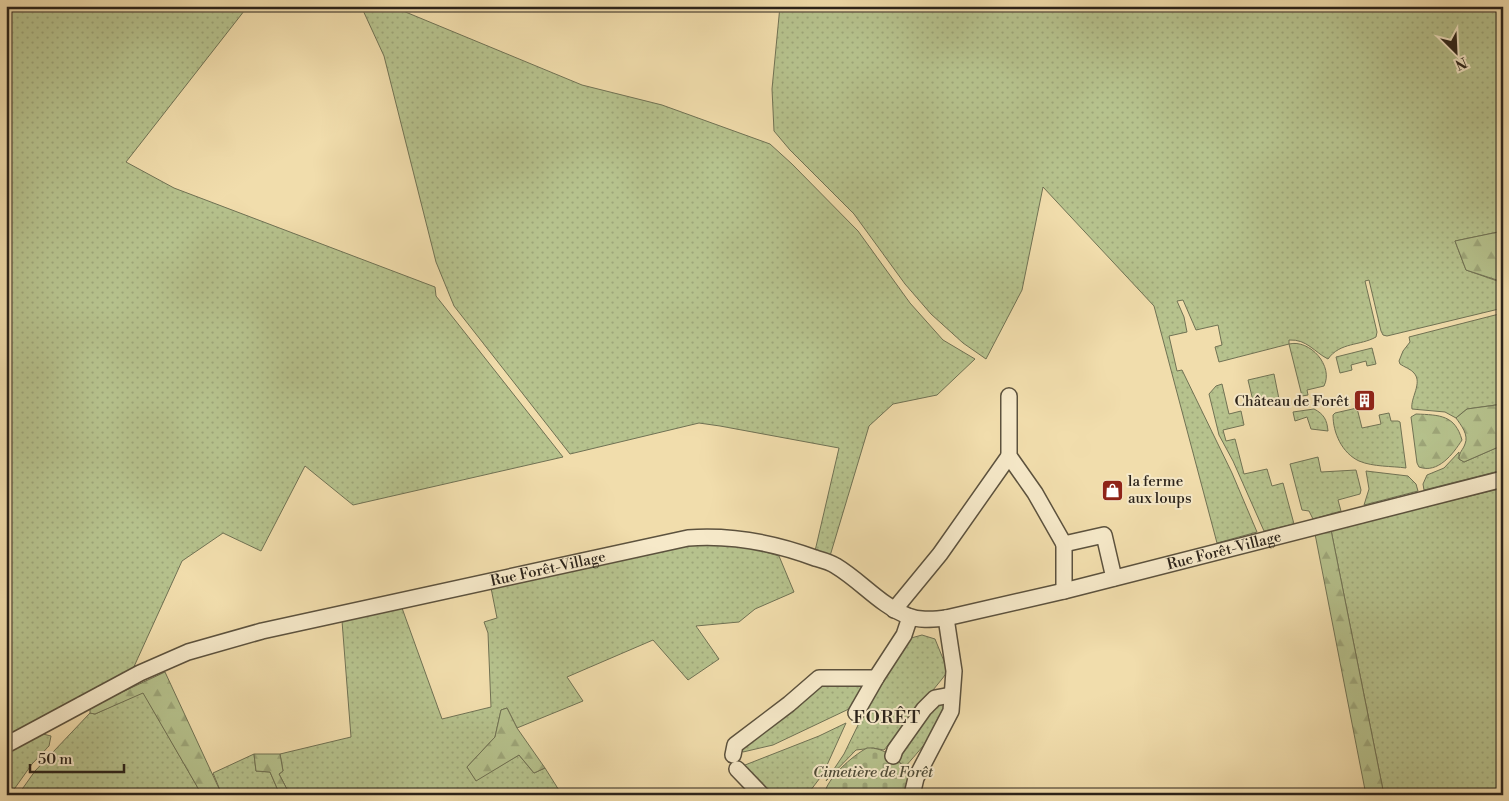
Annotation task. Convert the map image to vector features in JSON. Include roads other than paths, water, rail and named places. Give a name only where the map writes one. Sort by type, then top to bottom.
[{"type":"street","points":[[1009,396],[1009,456],[1035,493],[1064,544],[1064,591]]},
{"type":"street","points":[[894,610],[940,554],[1009,456]]},
{"type":"street","name":"Rue Forêt-Village","points":[[6,745],[140,673],[188,652],[262,632],[688,538],[736,539],[800,552],[835,565],[894,610],[910,617],[926,619],[946,618],[1064,591],[1503,479]]},
{"type":"street","points":[[1064,544],[1104,535],[1114,578]]},
{"type":"street","points":[[856,713],[904,635],[910,617]]},
{"type":"street","points":[[912,795],[916,778],[951,711],[954,670],[946,618]]},
{"type":"street","points":[[762,795],[735,762],[735,745],[789,704],[819,678],[876,678]]},
{"type":"street","points":[[893,756],[895,750],[924,709],[935,698],[951,695]]},
{"type":"place","name":"Château de Forêt","points":[[1365,401]]},
{"type":"place","name":"la ferme aux loups","points":[[1112,490]]},
{"type":"district","name":"FORÊT","points":[[887,717]]},
{"type":"park label","name":"Cimetière de Forêt","points":[[873,772]]}]
